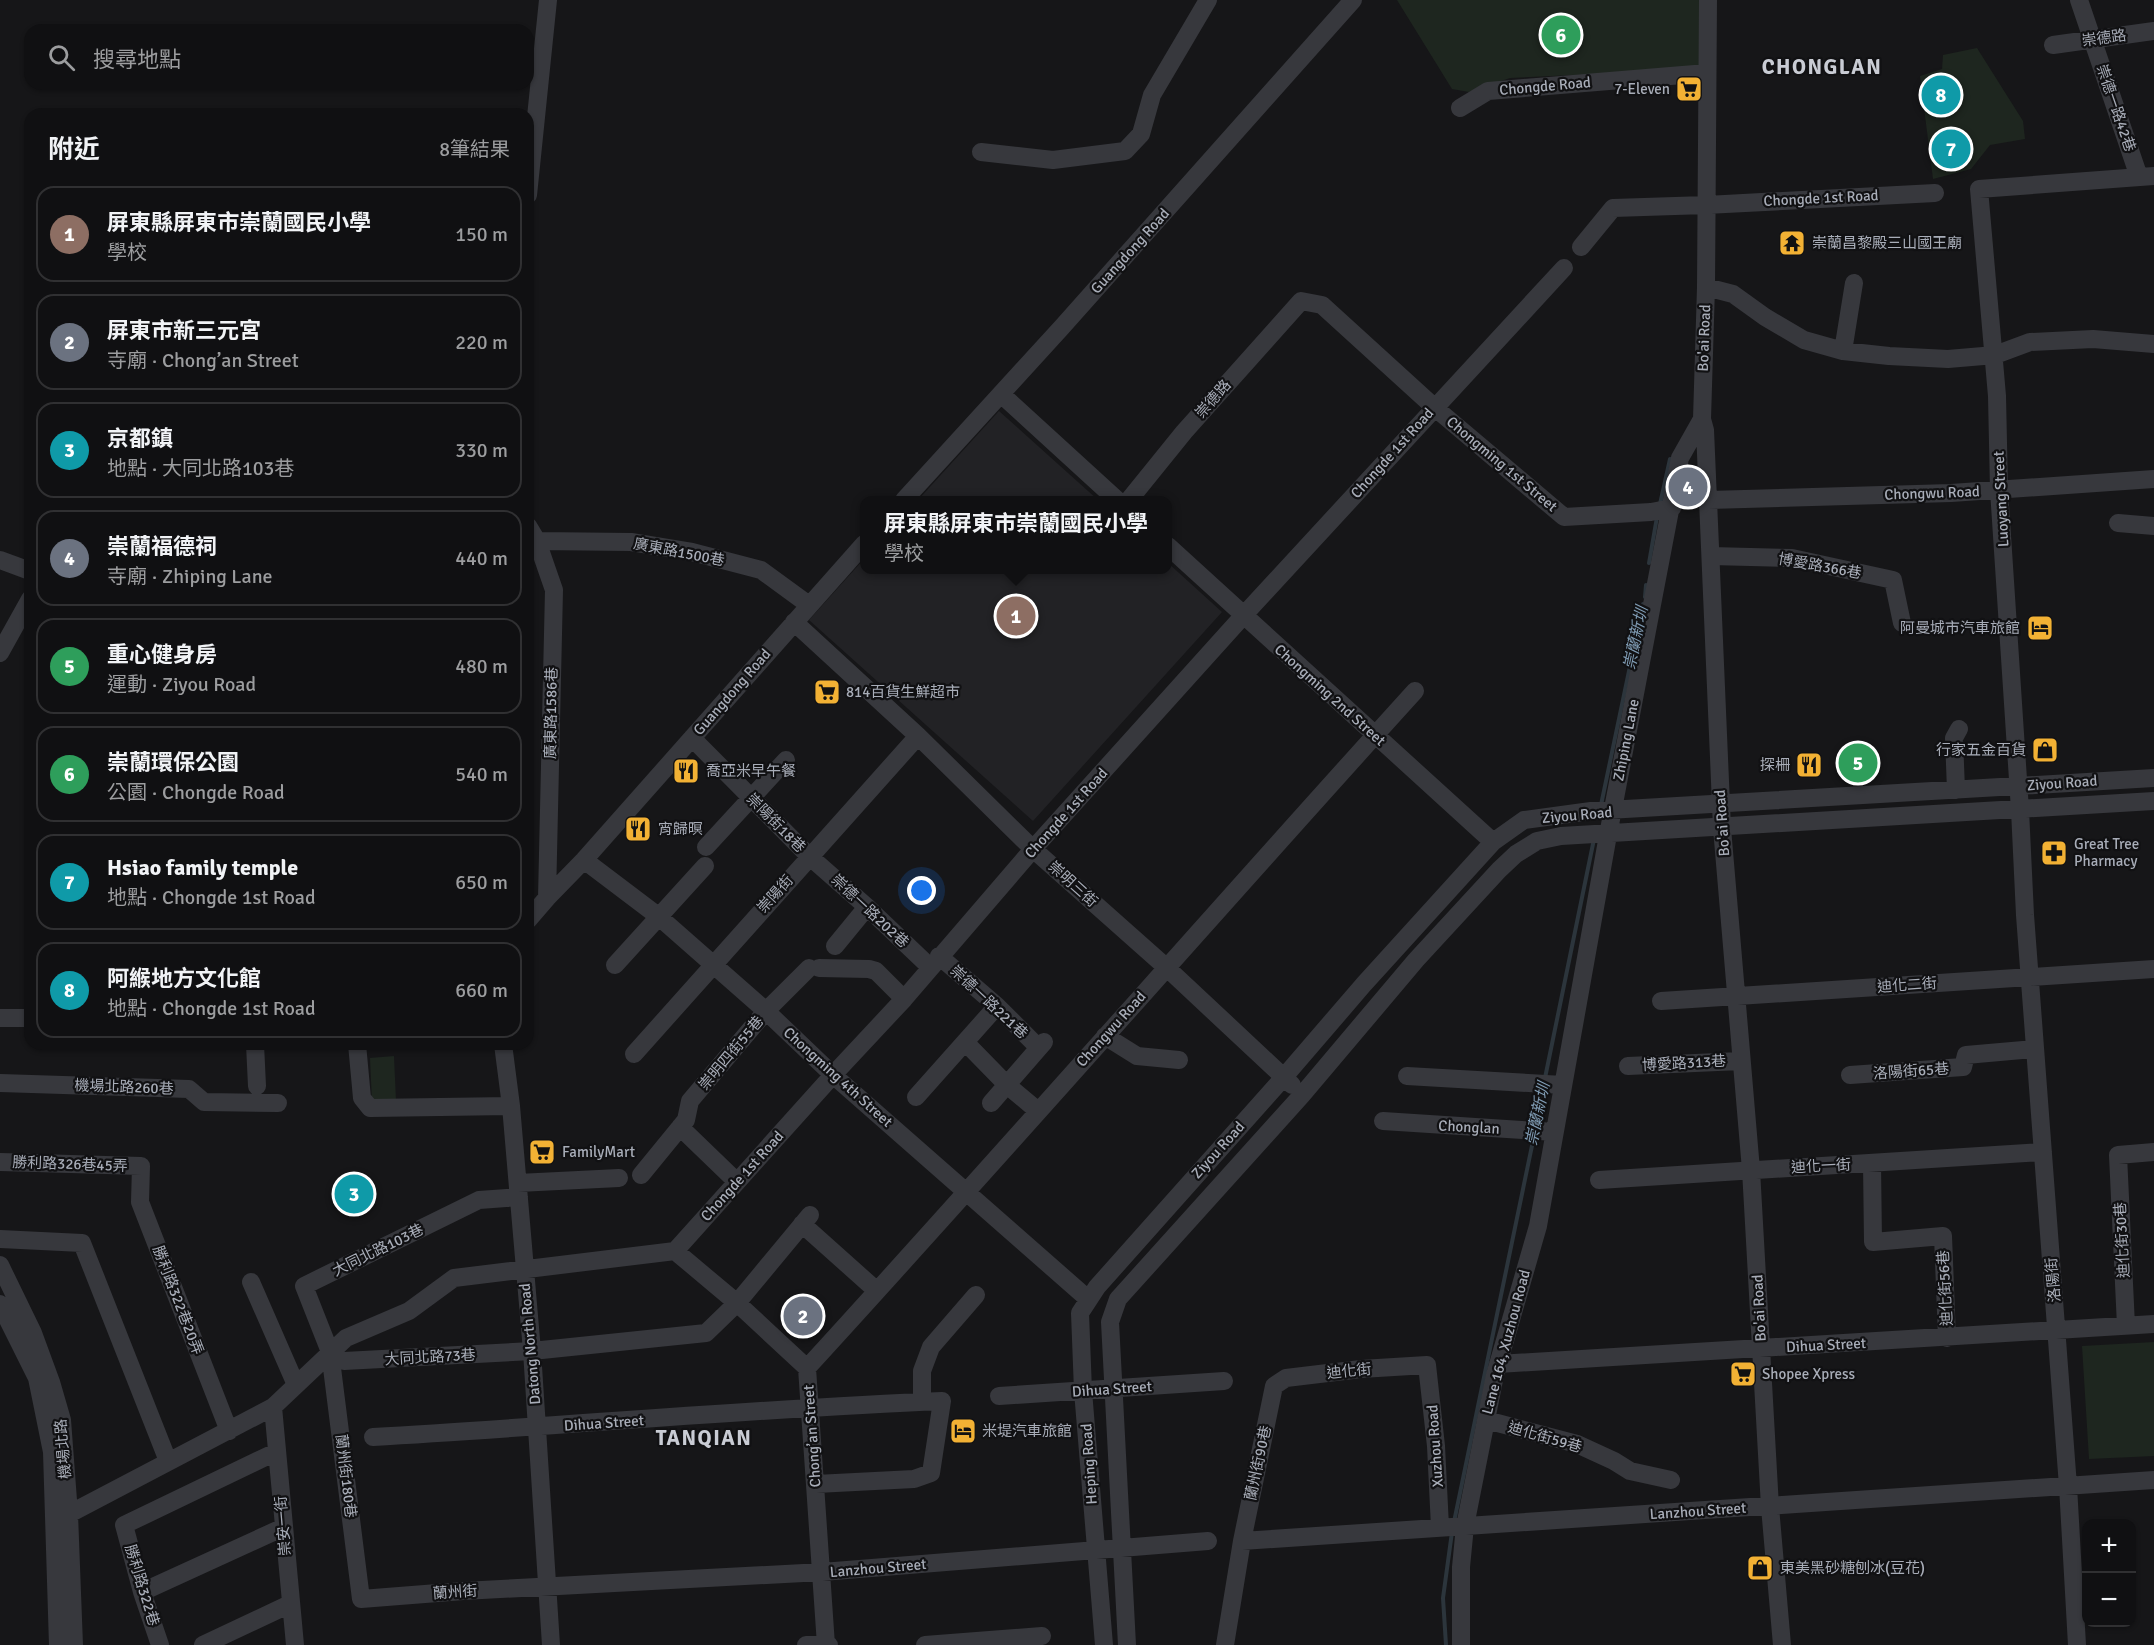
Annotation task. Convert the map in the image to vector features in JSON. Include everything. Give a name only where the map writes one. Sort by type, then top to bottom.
[{"type":"street","points":[[534,136],[548,0]]},
{"type":"street","points":[[981,152],[1053,160],[1125,151],[1141,134],[1152,95],[1208,0]]},
{"type":"street","name":"Guangdong Road","points":[[909,496],[1353,0]]},
{"type":"street","name":"Bo'ai Road","points":[[1708,0],[1706,286],[1702,419],[1705,430],[1709,500],[1720,804],[1751,1170],[1770,1507],[1782,1645]]},
{"type":"street","name":"崇德一路42巷","points":[[2079,0],[2147,176]]},
{"type":"street","name":"崇德路","points":[[2053,45],[2154,31]]},
{"type":"street","name":"Chongde Road","points":[[1460,108],[1488,91],[1707,73]]},
{"type":"street","name":"Luoyang Street","points":[[2025,915],[1999,490],[1995,355],[1979,189],[2147,176]]},
{"type":"street","name":"Chongde 1st Road","points":[[1581,247],[1613,208],[1935,193]]},
{"type":"street","name":"Chongde 1st Road","points":[[675,1251],[904,999],[1033,849],[1243,616],[1564,268]]},
{"type":"street","points":[[1843,351],[1854,283]]},
{"type":"street","points":[[1706,286],[1733,294],[1765,317],[1804,340],[1843,351],[1948,359],[1995,355],[2030,342],[2093,339],[2154,344]]},
{"type":"street","name":"崇德路","points":[[1133,496],[1184,432],[1301,301]]},
{"type":"street","name":"Chongming 1st Street","points":[[1301,301],[1322,305],[1434,407],[1563,517],[1663,509]]},
{"type":"street","points":[[1001,394],[1112,496]]},
{"type":"street","name":"Zhiping Lane","points":[[1550,1085],[1578,995],[1598,835],[1663,509],[1680,458],[1702,419]]},
{"type":"street","name":"Chongwu Road","points":[[1709,500],[1951,494],[2154,479]]},
{"type":"street","points":[[2118,523],[2154,526]]},
{"type":"street","name":"廣東路1500巷","points":[[534,537],[631,542],[692,552],[761,570],[809,605]]},
{"type":"street","name":"廣東路1586巷","points":[[534,544],[554,590],[547,898]]},
{"type":"street","name":"Guangdong Road","points":[[534,913],[584,860],[860,548]]},
{"type":"street","name":"Chongming 2nd Street","points":[[1172,551],[1493,842]]},
{"type":"street","name":"博愛路366巷","points":[[1711,556],[1792,558],[1893,580],[1902,623]]},
{"type":"street","points":[[0,560],[24,569]]},
{"type":"street","points":[[0,653],[24,610]]},
{"type":"street","name":"崇明三街","points":[[794,622],[918,736],[1033,849],[1167,968],[1302,1095]]},
{"type":"street","name":"Chongwu Road","points":[[807,1368],[1415,691]]},
{"type":"street","points":[[1956,790],[1954,738],[1959,729]]},
{"type":"street","name":"崇陽街","points":[[634,1054],[918,736]]},
{"type":"street","name":"崇陽街18巷","points":[[692,738],[809,856]]},
{"type":"street","points":[[615,965],[658,916],[751,799],[786,760]]},
{"type":"street","name":"Ziyou Road","points":[[1092,1293],[1364,984],[1493,842],[1524,820],[1603,811],[2154,778]]},
{"type":"street","name":"Ziyou Road","points":[[1118,1299],[1302,1095],[1416,960],[1515,854],[1537,842],[1561,837],[2154,801]]},
{"type":"street","name":"崇德一路202巷","points":[[809,856],[935,962]]},
{"type":"street","name":"Chongming 4th Street","points":[[584,860],[658,916],[766,1011],[833,1075],[967,1192],[1092,1293]]},
{"type":"street","points":[[835,946],[867,907]]},
{"type":"street","name":"洛陽街","points":[[2025,915],[2057,1331],[2077,1645]]},
{"type":"street","name":"崇德一路221巷","points":[[935,962],[997,1006],[1042,1045],[1007,1085]]},
{"type":"street","name":"崇明四街55巷","points":[[641,1175],[686,1120],[690,1101],[766,1011],[814,968],[876,971],[904,999]]},
{"type":"street","name":"迪化二街","points":[[1661,1001],[2154,969]]},
{"type":"street","points":[[916,1097],[997,1006]]},
{"type":"street","points":[[0,1018],[24,1018]]},
{"type":"street","points":[[1105,1036],[1137,1056],[1179,1060]]},
{"type":"street","points":[[965,1042],[1007,1085],[1038,1111]]},
{"type":"street","name":"洛陽街65巷","points":[[1850,1075],[1964,1067],[1966,1055],[2035,1049]]},
{"type":"street","points":[[255,1050],[257,1086]]},
{"type":"street","points":[[358,1050],[362,1098],[370,1108],[511,1106]]},
{"type":"street","name":"Datong North Road","points":[[504,1050],[511,1106],[532,1351],[551,1645]]},
{"type":"street","name":"博愛路313巷","points":[[1628,1066],[1740,1061]]},
{"type":"street","points":[[1407,1076],[1550,1085]]},
{"type":"street","name":"機場北路260巷","points":[[0,1083],[189,1089],[204,1102],[278,1102]]},
{"type":"street","points":[[991,1103],[1007,1085]]},
{"type":"street","name":"Lane 164, Xuzhou Road","points":[[1453,1527],[1486,1420],[1498,1364],[1538,1226],[1544,1195],[1541,1131],[1550,1085]]},
{"type":"street","name":"Chonglan","points":[[1383,1121],[1541,1131]]},
{"type":"street","points":[[680,1127],[737,1182]]},
{"type":"street","name":"迪化一街","points":[[1599,1180],[2043,1152]]},
{"type":"street","name":"迪化街30巷","points":[[2126,1326],[2118,1155],[2154,1152]]},
{"type":"street","name":"勝利路326巷45弄","points":[[0,1162],[141,1166]]},
{"type":"street","name":"迪化街56巷","points":[[1872,1163],[1873,1242],[1942,1236],[1947,1338]]},
{"type":"street","name":"勝利路322巷20弄","points":[[141,1166],[140,1202],[229,1431]]},
{"type":"street","points":[[518,1190],[619,1178]]},
{"type":"street","name":"大同北路103巷","points":[[330,1352],[304,1286],[479,1200],[518,1190]]},
{"type":"street","name":"大同北路73巷","points":[[330,1352],[344,1361],[532,1351],[706,1333],[737,1303],[806,1220],[877,1291]]},
{"type":"street","points":[[0,1239],[82,1243],[168,1461]]},
{"type":"street","points":[[69,1514],[273,1407],[346,1338],[409,1311],[454,1278],[675,1251]]},
{"type":"street","name":"Chong’an Street","points":[[675,1251],[737,1303],[807,1368],[827,1645]]},
{"type":"street","name":"機場北路","points":[[0,1265],[33,1333],[62,1420],[69,1514],[68,1643]]},
{"type":"street","points":[[251,1282],[296,1385]]},
{"type":"street","name":"Heping Road","points":[[1092,1293],[1080,1312],[1083,1391],[1104,1645]]},
{"type":"street","points":[[922,1401],[922,1371],[931,1347],[976,1295]]},
{"type":"street","name":"Heping Road","points":[[1118,1299],[1110,1322],[1127,1645]]},
{"type":"street","name":"機場北路","points":[[0,1304],[37,1378],[52,1452],[68,1643]]},
{"type":"street","name":"Dihua Street","points":[[1498,1364],[2154,1324]]},
{"type":"street","name":"蘭州街180巷","points":[[330,1352],[361,1599]]},
{"type":"street","name":"迪化街","points":[[1274,1386],[1286,1378],[1361,1369],[1427,1365]]},
{"type":"street","name":"Xuzhou Road","points":[[1427,1365],[1436,1446],[1461,1567],[1461,1645]]},
{"type":"street","name":"Dihua Street","points":[[999,1396],[1224,1381]]},
{"type":"street","name":"蘭州街90巷","points":[[1225,1645],[1242,1540],[1274,1386]]},
{"type":"street","name":"Dihua Street","points":[[374,1437],[536,1428],[809,1407],[942,1401],[931,1473],[914,1479],[816,1484]]},
{"type":"street","name":"崇安一街","points":[[273,1407],[295,1645]]},
{"type":"street","name":"迪化街59巷","points":[[1486,1420],[1577,1444],[1630,1471],[1671,1480]]},
{"type":"street","name":"勝利路322巷","points":[[160,1645],[142,1592],[124,1525],[276,1452]]},
{"type":"street","name":"Lanzhou Street","points":[[1242,1540],[2154,1480]]},
{"type":"street","points":[[142,1592],[284,1527]]},
{"type":"street","name":"Lanzhou Street","points":[[548,1587],[822,1572],[1208,1541]]},
{"type":"street","name":"蘭州街","points":[[361,1599],[548,1587]]},
{"type":"street","points":[[203,1645],[290,1604]]},
{"type":"street","points":[[926,1645],[1042,1636]]},
{"type":"street","points":[[806,1645],[827,1645]]},
{"type":"shaded area","points":[[1397,0],[1702,0],[1705,69],[1510,78],[1469,92],[1452,89]]},
{"type":"shaded area","points":[[1977,48],[2023,121],[2025,139],[1990,145],[1971,169],[1933,179],[1920,76],[1942,69],[1943,55]],"holes":[[[1943,75],[1953,111],[1938,115],[1928,79]],[[1966,133],[1972,154],[1935,165],[1929,144]]]},
{"type":"shaded area","points":[[999,411],[1094,496],[922,496]]},
{"type":"shaded area","points":[[860,563],[860,574],[1172,574],[1172,567],[1222,612],[1033,821],[809,620]]},
{"type":"shaded area","points":[[394,1056],[396,1101],[372,1103],[370,1058]]},
{"type":"shaded area","points":[[2154,1342],[2154,1456],[2089,1459],[2082,1346]]},
{"type":"waterway","name":"崇蘭新圳","points":[[1660,504],[1670,459]]},
{"type":"waterway","name":"崇蘭新圳","points":[[1649,563],[1657,517]]},
{"type":"waterway","name":"崇蘭新圳","points":[[1645,597],[1646,585]]},
{"type":"waterway","name":"崇蘭新圳","points":[[1601,805],[1643,604]]},
{"type":"waterway","name":"崇蘭新圳","points":[[1545,1078],[1594,839]]},
{"type":"waterway","name":"崇蘭新圳","points":[[1536,1125],[1543,1089]]},
{"type":"waterway","name":"崇蘭新圳","points":[[1454,1522],[1534,1136]]},
{"type":"waterway","name":"崇蘭新圳","points":[[1446,1645],[1443,1598],[1452,1532]]},
{"type":"place","name":"崇蘭環保公園","points":[[1561,35]]},
{"type":"place","name":"7-Eleven","points":[[1689,89]]},
{"type":"place","name":"阿緱地方文化館","points":[[1941,95]]},
{"type":"place","name":"Hsiao family temple","points":[[1951,149]]},
{"type":"place","name":"崇蘭昌黎殿三山國王廟","points":[[1792,243]]},
{"type":"place","name":"崇蘭福德祠","points":[[1688,487]]},
{"type":"place","name":"屏東縣屏東市崇蘭國民小學","points":[[1016,616]]},
{"type":"place","name":"阿曼城市汽車旅館","points":[[2040,628]]},
{"type":"place","name":"814百貨生鮮超市","points":[[827,692]]},
{"type":"place","name":"行家五金百貨","points":[[2045,750]]},
{"type":"place","name":"重心健身房","points":[[1858,763]]},
{"type":"place","name":"探柵","points":[[1809,765]]},
{"type":"place","name":"喬亞米早午餐","points":[[686,771]]},
{"type":"place","name":"宵歸暝","points":[[638,829]]},
{"type":"place","name":"Great Tree Pharmacy","points":[[2054,853]]},
{"type":"place","name":"FamilyMart","points":[[542,1152]]},
{"type":"place","name":"京都鎮","points":[[354,1194]]},
{"type":"place","name":"屏東市新三元宮","points":[[803,1316]]},
{"type":"place","name":"Shopee Xpress","points":[[1743,1374]]},
{"type":"place","name":"米堤汽車旅館","points":[[963,1431]]},
{"type":"place","name":"東美黑砂糖刨冰(豆花)","points":[[1760,1568]]},
{"type":"district","name":"CHONGLAN","points":[[1822,67]]},
{"type":"district","name":"TANQIAN","points":[[704,1438]]}]
